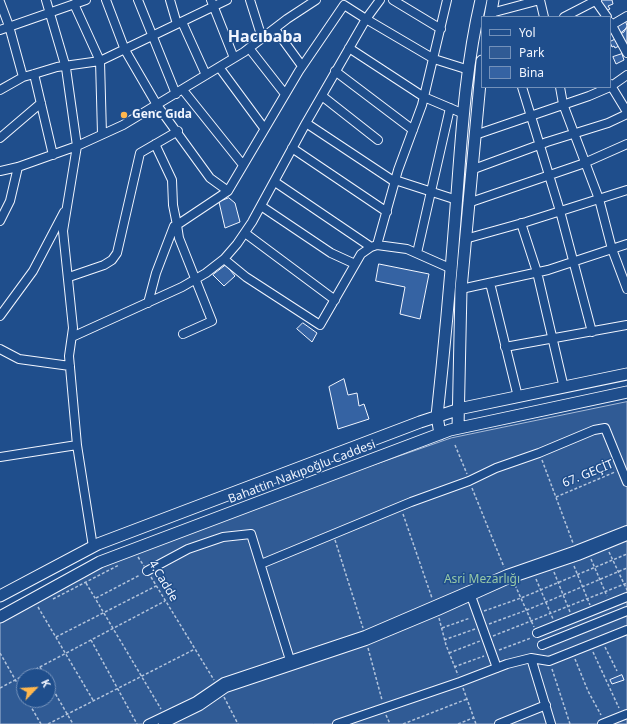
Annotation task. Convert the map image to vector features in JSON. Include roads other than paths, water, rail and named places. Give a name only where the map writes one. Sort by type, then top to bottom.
[{"type":"main road","points":[[440,434],[437,416],[452,270],[464,114],[472,37],[480,0]]},
{"type":"main road","points":[[491,15],[493,0]]},
{"type":"main road","points":[[458,428],[461,289],[481,76]]},
{"type":"main road","name":"Bahattin Nakıpoğlu Caddesi","points":[[0,596],[93,547],[437,416],[458,410],[627,374]]},
{"type":"main road","name":"Bahattin Nakıpoğlu Caddesi","points":[[0,616],[100,562],[440,434],[458,428],[627,392]]},
{"type":"street","points":[[46,0],[66,68],[77,146],[63,231],[69,277],[73,328],[69,356],[77,445],[93,547]]},
{"type":"street","points":[[0,30],[86,0]]},
{"type":"street","points":[[106,0],[125,50],[157,105],[178,131],[210,178],[228,191]]},
{"type":"street","points":[[138,0],[179,92],[243,165]]},
{"type":"street","points":[[170,0],[206,75]]},
{"type":"street","points":[[0,90],[34,74],[57,68],[66,68],[100,61],[180,23],[212,3],[227,0]]},
{"type":"street","points":[[250,0],[262,38]]},
{"type":"street","points":[[0,171],[18,167],[53,155],[123,125],[234,58],[316,0]]},
{"type":"street","points":[[72,337],[195,280],[224,259],[245,234],[335,71],[366,19],[380,0]]},
{"type":"street","points":[[393,0],[441,29]]},
{"type":"street","points":[[224,259],[246,277],[320,325],[361,254],[374,246],[387,212],[395,181],[424,97],[447,0]]},
{"type":"street","points":[[491,15],[505,13],[540,0],[544,16]]},
{"type":"street","points":[[566,16],[596,0],[605,16]]},
{"type":"street","points":[[0,2],[9,26],[23,78]]},
{"type":"street","points":[[212,3],[234,58]]},
{"type":"street","points":[[74,4],[100,61],[102,134]]},
{"type":"street","points":[[148,303],[167,241],[174,226],[178,225],[228,191],[302,66],[344,5],[434,59],[469,70]]},
{"type":"street","points":[[627,16],[611,24],[627,53]]},
{"type":"street","points":[[275,29],[302,66]]},
{"type":"street","points":[[249,48],[285,94]]},
{"type":"street","points":[[349,48],[424,97],[464,114]]},
{"type":"street","points":[[219,67],[264,128]]},
{"type":"street","points":[[335,71],[413,130]]},
{"type":"street","points":[[34,74],[53,155]]},
{"type":"street","points":[[611,85],[627,75]]},
{"type":"street","points":[[522,88],[539,145],[550,175],[592,332]]},
{"type":"street","points":[[560,88],[563,104],[599,199],[612,249],[627,290]]},
{"type":"street","points":[[475,135],[588,96],[606,88]]},
{"type":"street","points":[[471,170],[539,145],[608,123],[627,113],[611,88]]},
{"type":"street","points":[[322,96],[378,140]]},
{"type":"street","points":[[0,138],[41,103]]},
{"type":"street","points":[[417,253],[450,108]]},
{"type":"street","points":[[306,123],[395,181],[457,200]]},
{"type":"street","points":[[69,277],[104,265],[112,260],[117,253],[140,153],[178,131]]},
{"type":"street","points":[[155,144],[172,180],[173,204],[178,225],[179,238],[212,321],[183,334]]},
{"type":"street","points":[[468,203],[585,163],[627,144]]},
{"type":"street","points":[[292,148],[320,165],[387,212]]},
{"type":"street","points":[[0,221],[10,201],[18,167]]},
{"type":"street","points":[[274,182],[374,246],[407,249],[452,270]]},
{"type":"street","points":[[465,239],[627,190]]},
{"type":"street","points":[[0,316],[33,271],[67,206]]},
{"type":"street","points":[[261,206],[331,253],[355,264]]},
{"type":"street","points":[[521,223],[537,272],[564,388]]},
{"type":"street","points":[[245,234],[334,300]]},
{"type":"street","points":[[461,289],[537,272],[627,244]]},
{"type":"street","points":[[490,283],[518,397]]},
{"type":"street","points":[[506,347],[552,337],[592,332],[627,325]]},
{"type":"street","points":[[0,349],[19,359],[30,362],[70,366]]},
{"type":"street","points":[[261,564],[411,502],[469,481],[496,468],[539,453],[594,430],[605,428],[627,482]]},
{"type":"street","points":[[0,457],[77,445]]},
{"type":"street","points":[[148,724],[164,720],[219,688],[290,660],[365,634],[627,530]]},
{"type":"street","points":[[147,571],[188,549],[223,537],[251,534],[290,660]]},
{"type":"street","points":[[219,688],[366,641],[471,596],[510,576],[533,571],[571,559],[627,536]]},
{"type":"street","points":[[471,596],[497,668]]},
{"type":"street","points":[[537,633],[627,597]]},
{"type":"street","points":[[542,645],[627,610]]},
{"type":"street","points":[[337,724],[497,668],[531,658],[549,661],[627,630]]},
{"type":"street","points":[[531,658],[551,724]]},
{"type":"street","points":[[499,724],[546,705]]},
{"type":"street","points":[[604,723],[625,715]]},
{"type":"place","name":"Genc Gıda","points":[[124,115]]},
{"type":"district","name":"Hacıbaba","points":[[265,37]]},
{"type":"park label","name":"Asri Mezarlığı","points":[[482,580]]}]
